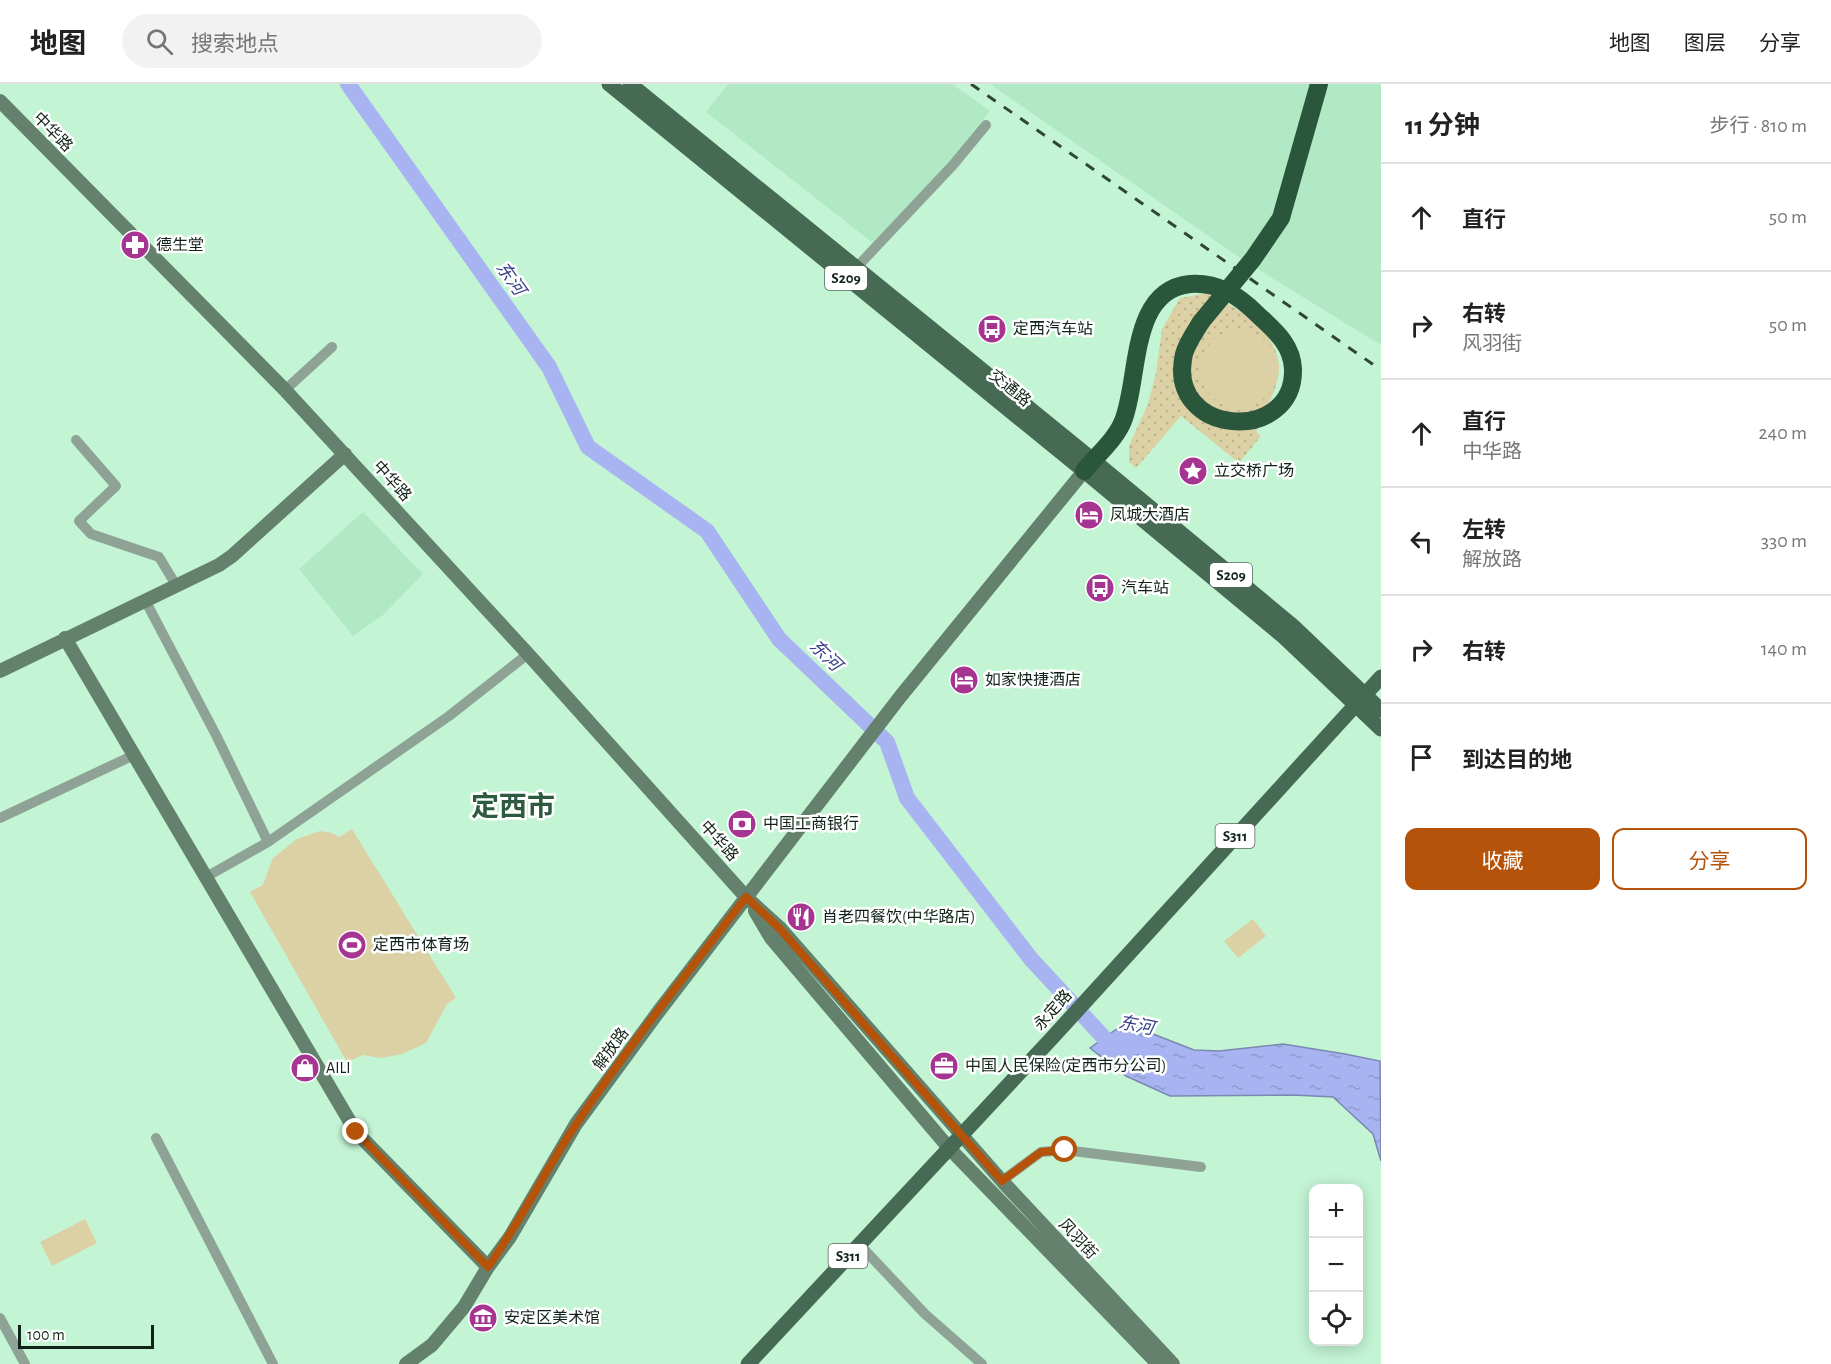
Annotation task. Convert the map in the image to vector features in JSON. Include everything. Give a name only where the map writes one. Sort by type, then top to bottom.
[{"type":"highway","points":[[1089,465],[1123,422],[1144,321],[1154,304],[1167,292],[1184,285],[1203,283],[1221,287],[1247,304],[1285,342],[1291,356],[1293,371],[1284,399],[1274,410],[1259,419],[1241,423],[1224,422],[1208,415],[1194,403],[1186,388],[1182,370],[1184,353],[1201,322],[1253,259],[1281,218],[1319,84]]},
{"type":"main road","name":"交通路","points":[[609,84],[683,147],[1293,626],[1360,699],[1381,729]]},
{"type":"main road","name":"交通路","points":[[630,84],[856,268],[1089,465]]},
{"type":"main road","name":"永定路","points":[[748,1364],[1052,1038],[1381,677]]},
{"type":"main road","name":"交通路","points":[[1360,699],[1381,710]]},
{"type":"street","name":"中华路","points":[[0,101],[285,390],[345,454],[746,897],[780,929],[962,1134]]},
{"type":"street","points":[[856,268],[953,165],[986,125]]},
{"type":"street","points":[[285,390],[332,347]]},
{"type":"street","points":[[76,440],[116,486],[79,521],[91,534],[159,557],[176,585]]},
{"type":"street","points":[[0,671],[219,565],[232,556],[345,454]]},
{"type":"street","name":"解放路","points":[[406,1364],[432,1345],[464,1307],[488,1267],[510,1237],[576,1124],[659,1011],[900,696],[1089,465]]},
{"type":"street","points":[[145,600],[216,735],[268,842]]},
{"type":"street","points":[[65,638],[356,1132],[488,1267]]},
{"type":"street","points":[[206,877],[268,842],[449,716],[528,654]]},
{"type":"street","points":[[0,818],[134,755]]},
{"type":"street","name":"中华路","points":[[746,897],[771,938],[949,1148]]},
{"type":"street","name":"风羽街","points":[[962,1134],[1002,1181],[1173,1364]]},
{"type":"street","points":[[156,1138],[273,1364]]},
{"type":"street","name":"风羽街","points":[[949,1148],[1158,1364]]},
{"type":"street","points":[[1002,1181],[1041,1152],[1065,1150],[1201,1167]]},
{"type":"street","points":[[860,1244],[925,1314],[982,1364]]},
{"type":"street","points":[[0,1318],[25,1364]]},
{"type":"shaded area","points":[[728,84],[952,84],[990,111],[947,166],[873,243],[706,112]]},
{"type":"shaded area","points":[[990,84],[1381,84],[1381,345],[1243,260]]},
{"type":"shaded area","points":[[1208,293],[1253,321],[1271,341],[1276,353],[1279,374],[1271,399],[1256,431],[1261,436],[1239,463],[1181,416],[1136,468],[1129,462],[1129,446],[1148,404],[1156,373],[1162,329],[1180,298]]},
{"type":"shaded area","points":[[1239,330],[1254,333],[1267,341],[1275,354],[1278,369],[1275,384],[1267,397],[1254,405],[1239,408],[1224,405],[1211,397],[1203,384],[1200,369],[1203,354],[1211,341],[1224,333]]},
{"type":"shaded area","points":[[363,512],[423,574],[383,615],[353,636],[299,569]]},
{"type":"shaded area","name":"定西市体育场","points":[[352,829],[456,998],[447,1004],[426,1043],[402,1054],[381,1058],[363,1055],[347,1062],[250,892],[263,885],[273,858],[297,839],[320,831],[339,837]]},
{"type":"shaded area","points":[[1253,919],[1266,936],[1238,958],[1224,941]]},
{"type":"shaded area","points":[[85,1219],[97,1243],[52,1266],[40,1242]]},
{"type":"water","points":[[1125,1023],[1194,1050],[1219,1051],[1283,1044],[1380,1061],[1381,1161],[1373,1134],[1333,1097],[1170,1096],[1126,1076],[1090,1048]]},
{"type":"waterway","name":"东河","points":[[348,84],[549,367],[588,447],[707,531],[779,639],[887,742],[907,798],[1031,959],[1107,1041],[1123,1044]]},
{"type":"railway","points":[[971,84],[1381,370]]},
{"type":"place","name":"德生堂","points":[[135,245]]},
{"type":"place","name":"定西汽车站","points":[[992,329]]},
{"type":"place","name":"立交桥广场","points":[[1193,471]]},
{"type":"place","name":"凤城大酒店","points":[[1089,515]]},
{"type":"place","name":"汽车站","points":[[1100,588]]},
{"type":"place","name":"如家快捷酒店","points":[[964,680]]},
{"type":"place","name":"中国工商银行","points":[[742,824]]},
{"type":"place","name":"肖老四餐饮(中华路店)","points":[[801,917]]},
{"type":"place","name":"定西市体育场","points":[[352,945]]},
{"type":"place","name":"中国人民保险(定西市分公司)","points":[[944,1066]]},
{"type":"place","name":"AILI","points":[[305,1068]]},
{"type":"place","name":"安定区美术馆","points":[[483,1318]]},
{"type":"district","name":"定西市","points":[[513,808]]},
{"type":"route","points":[[356,1132],[488,1267],[510,1237],[576,1124],[746,897],[780,929],[1002,1181],[1041,1152],[1065,1150]]}]
